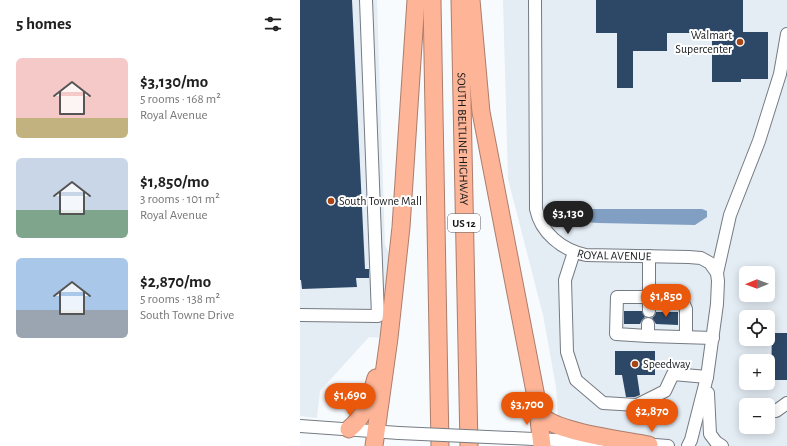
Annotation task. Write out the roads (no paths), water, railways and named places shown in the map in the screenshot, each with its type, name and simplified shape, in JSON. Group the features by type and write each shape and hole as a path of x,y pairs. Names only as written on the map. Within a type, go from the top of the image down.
{"highway":[{"path":"375,439 389,338 401,227 416,0"},
{"name":"US 12","path":"432,0 440,446"},
{"name":"SOUTH BELTLINE HIGHWAY","path":"460,0 468,446"},
{"path":"471,0 481,112 538,407 542,443"},
{"path":"349,429 363,414 373,389 389,338"},
{"path":"538,407 542,416 555,424 593,434 649,445"}],"street":[{"path":"300,315 378,316 366,0"},
{"name":"ROYAL AVENUE","path":"536,0 536,209 538,219 544,228 564,248 574,252 586,255 701,258 710,263 717,273"},
{"path":"688,446 691,440 708,377 717,304 717,273 730,215 760,141 780,74 787,34"},
{"path":"574,252 565,280 567,352 576,380 603,403 637,406 665,391 673,374 708,377"},
{"path":"648,312 649,256"},
{"path":"686,337 686,309 681,298 617,297 616,334 648,330 686,337 713,338"},
{"path":"708,377 709,428 712,438 722,446"},
{"path":"300,426 349,429 375,439 398,433 512,438 542,443 668,446"}],"water":[{"path":"577,205 592,209 702,209 707,211 707,217 695,225 583,222 574,218 573,210"}],"place":[{"name":"Walmart Supercenter","path":"740,42"},
{"name":"South Towne Mall","path":"331,201"},
{"name":"Speedway","path":"635,364"}]}
